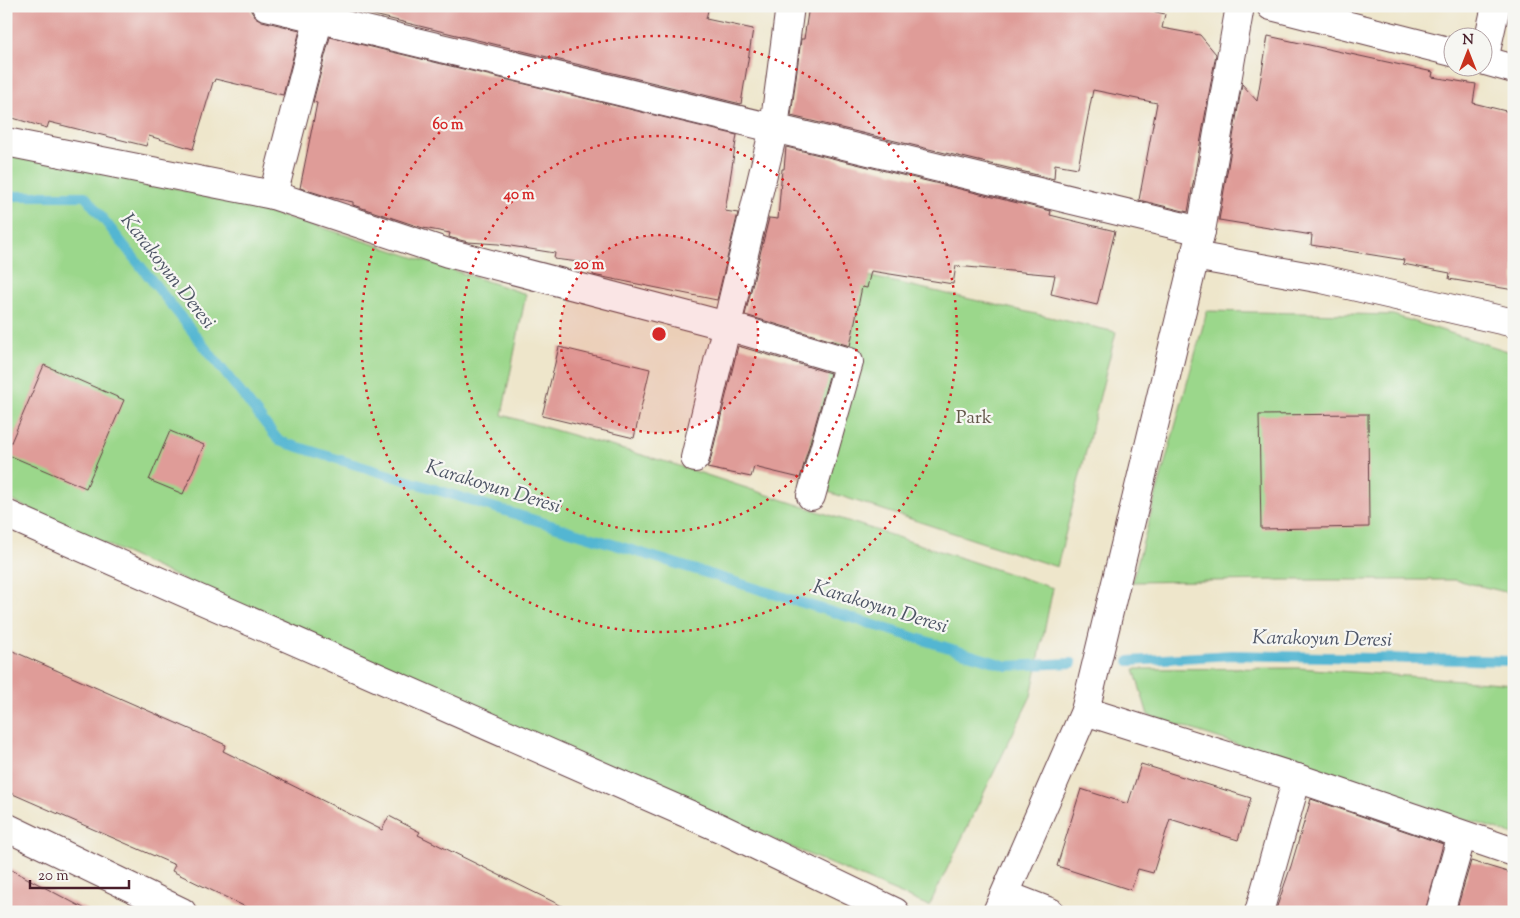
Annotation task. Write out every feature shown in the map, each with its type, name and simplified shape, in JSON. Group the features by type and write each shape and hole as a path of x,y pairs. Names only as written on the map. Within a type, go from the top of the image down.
{"street":[{"path":"266,6 320,13 774,128 1322,279 1514,323"},
{"path":"695,458 774,128 790,6"},
{"path":"1050,912 1002,903 1085,711 1197,244 1240,6"},
{"path":"1272,6 1442,49"},
{"path":"1491,28 1496,6"},
{"path":"273,195 320,13"},
{"path":"1492,63 1514,69"},
{"path":"6,142 273,195 448,253 727,326 849,362 811,496"},
{"path":"6,514 720,828 895,912"},
{"path":"1085,711 1297,778 1514,852"},
{"path":"1259,912 1297,778"},
{"path":"6,827 182,912"},
{"path":"1440,912 1462,835"}],"green space":[{"path":"6,153 175,188 321,227 526,294 502,415 670,463 1053,588 1031,696 929,906 416,687 6,498"},
{"name":"Park","path":"854,273 1116,332 1057,567 801,483"},
{"path":"1207,311 1393,315 1514,353 1514,594 1455,580 1132,582"},
{"path":"1299,668 1514,684 1514,835 1148,715 1134,669"}],"building":[{"path":"6,6 251,6 251,11 255,17 262,21 300,30 283,95 215,79 193,149 149,136 146,146 49,122 47,128 6,116"},
{"path":"337,6 709,6 706,19 753,29 741,104"},
{"path":"809,6 1130,6 1165,14 1162,28 1200,35 1216,54 1188,212 1139,200 1157,103 1093,90 1078,168 1055,164 1054,179 791,116 801,39 804,39"},
{"path":"1268,36 1433,72 1432,77 1476,84 1473,103 1514,113 1514,290 1449,279 1450,273 1403,264 1404,260 1311,245 1312,235 1219,220 1242,84 1257,101"},
{"path":"330,37 737,135 725,211 738,213 717,300 593,275 595,264 554,259 555,253 498,244 468,242 452,238 449,237 450,233 423,228 353,205 353,202 300,188 317,103 313,102"},
{"path":"786,147 1051,211 1050,215 1115,231 1097,305 1051,294 1055,275 956,266 953,284 871,271 867,288 862,287 850,346 745,315 769,218 778,219 782,169 784,169"},
{"path":"738,346 830,373 800,478 754,467 751,477 707,468"},
{"path":"559,347 650,369 634,438 542,416"},
{"path":"44,365 124,400 86,488 6,454"},
{"path":"1368,414 1369,527 1261,529 1259,415"},
{"path":"170,431 204,445 183,494 149,480"},
{"path":"6,648 226,745 223,751 382,830 389,816 420,832 418,835 574,912 256,912 172,871 175,865 6,791"},
{"path":"1141,764 1251,798 1238,840 1170,819 1153,873 1138,869 1131,890 1057,866 1081,789 1128,804"},
{"path":"1311,799 1443,844 1425,912 1275,912"},
{"path":"1471,861 1514,874 1514,912 1456,912"},
{"path":"6,867 91,912 6,912"}],"waterway":[{"name":"Karakoyun Deresi","path":"6,196 85,196 279,441 1007,666 1072,663"},
{"name":"Karakoyun Deresi","path":"1129,661 1233,655 1514,661"}]}
